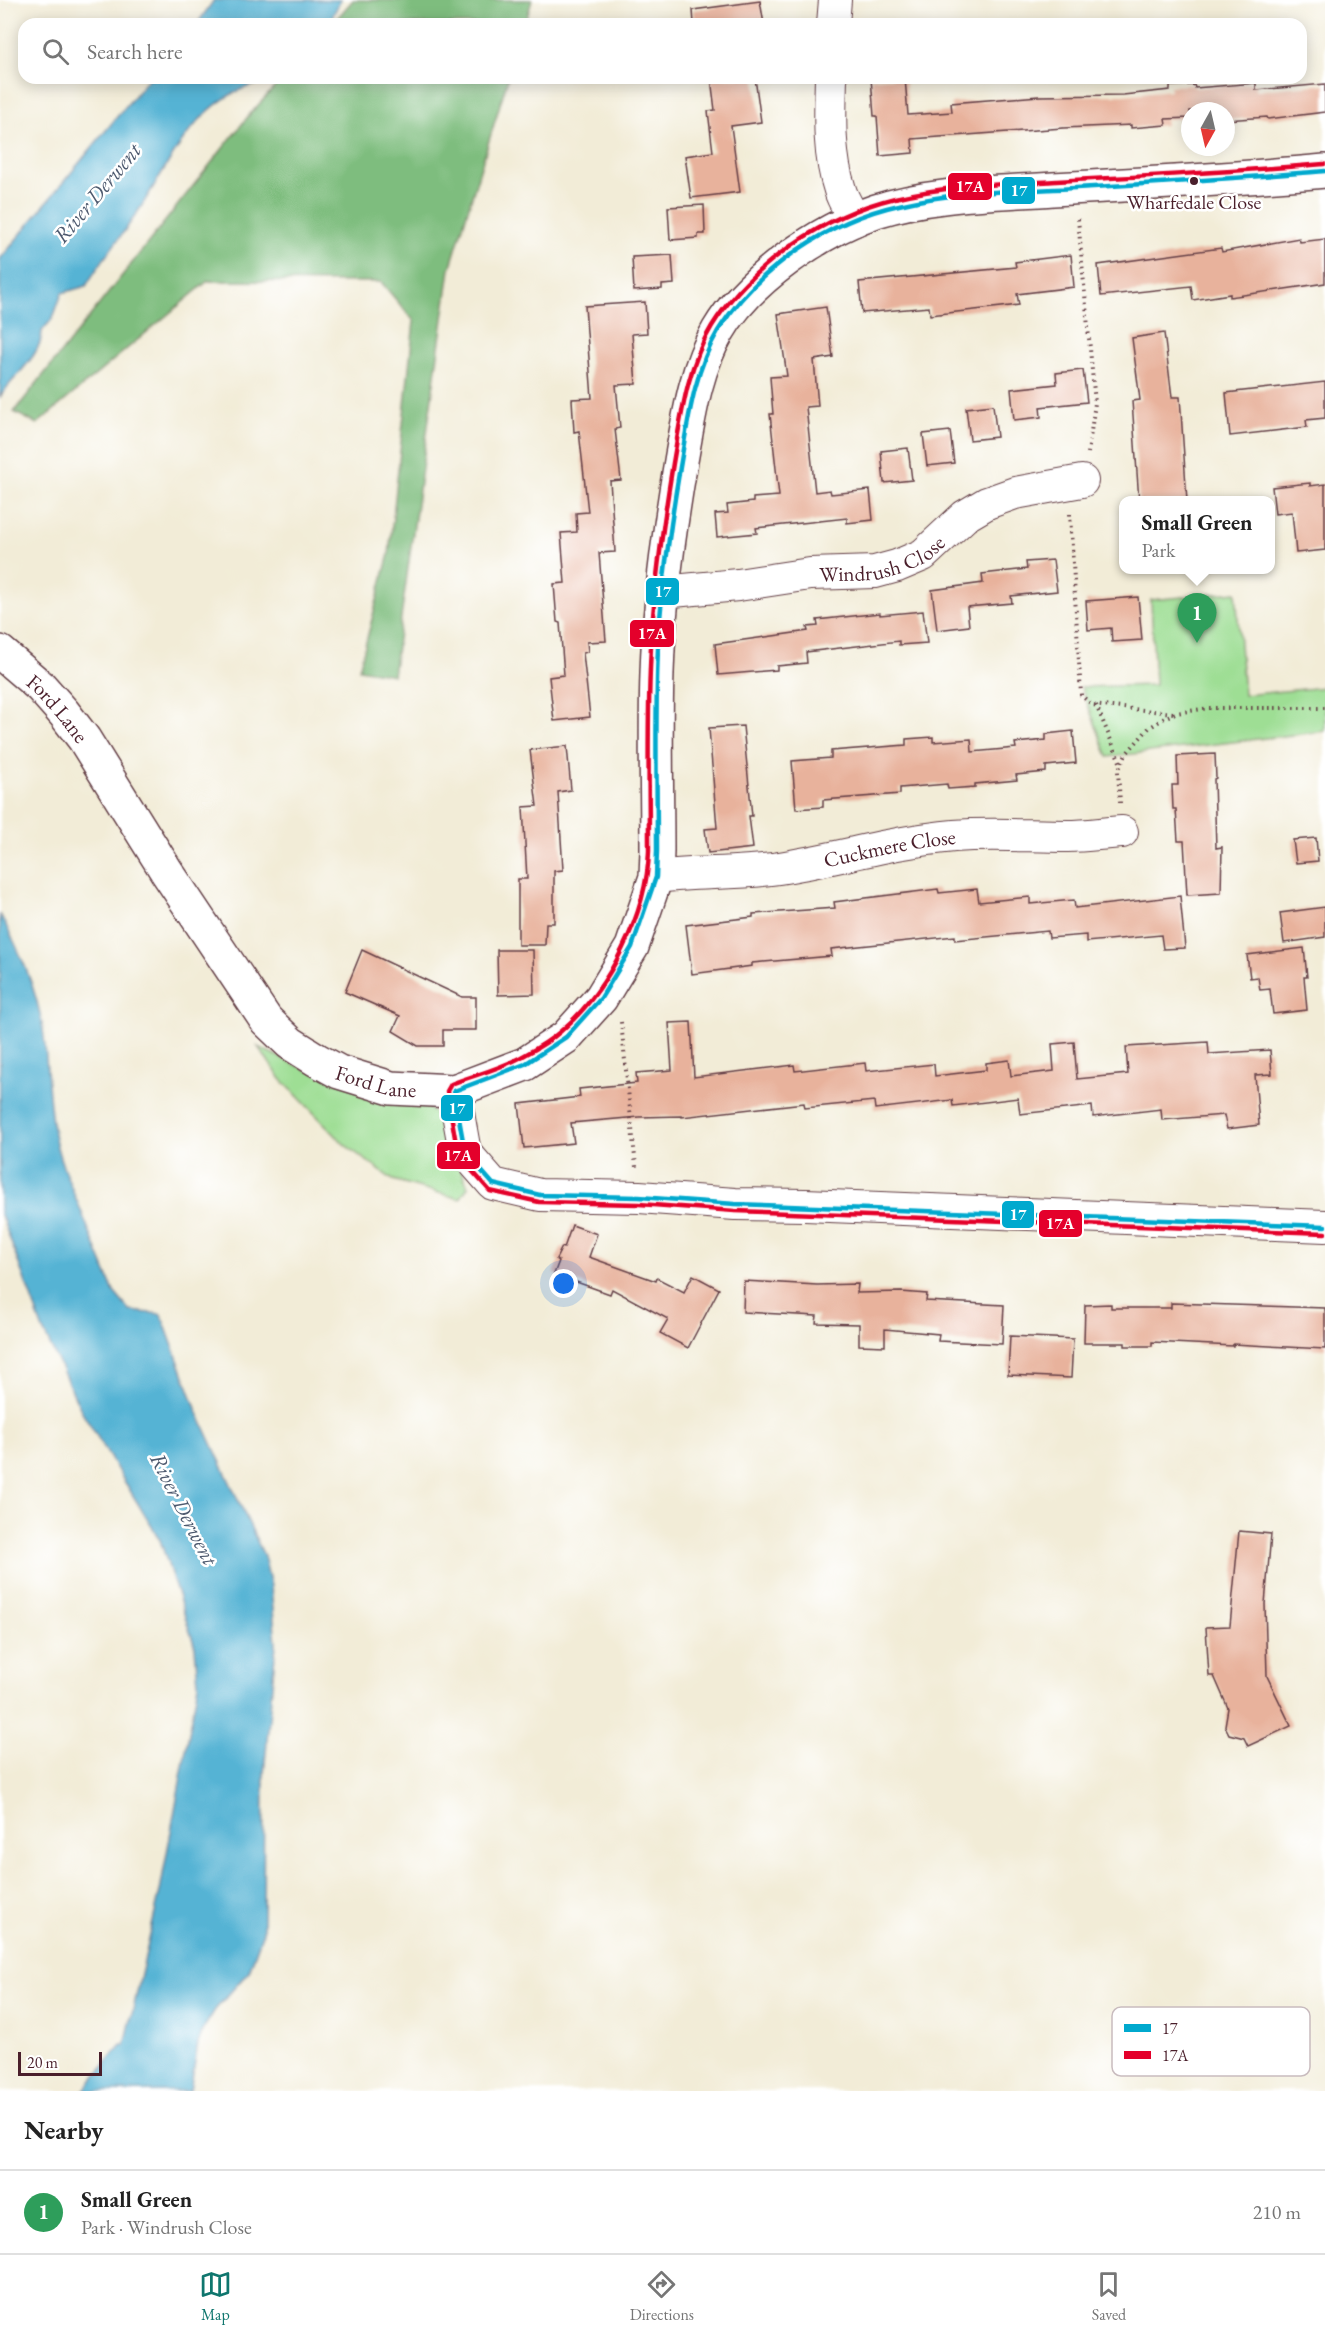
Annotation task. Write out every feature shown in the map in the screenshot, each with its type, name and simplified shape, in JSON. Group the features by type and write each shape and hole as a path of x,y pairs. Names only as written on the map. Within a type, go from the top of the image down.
{"street":[{"path":"834,18 835,0"},
{"path":"831,84 830,126 834,165 841,192 855,220"},
{"path":"1325,171 1240,179 951,196 878,211 838,227 804,248 749,289 718,330 698,375 675,498 662,592 657,672 656,877 632,947 601,998 566,1037 525,1064 454,1092 465,1152 493,1184 540,1195 639,1197 735,1204 1325,1226"},
{"name":"Windrush Close","path":"662,592 738,585 801,575 875,572 924,555 966,516 987,503 1015,493 1075,482"},
{"name":"Ford Lane","path":"0,652 41,687 84,739 167,872 266,1020 290,1043 339,1072 391,1088 454,1092"},
{"name":"Cuckmere Close","path":"656,877 766,870 951,836 980,834 1071,836 1122,832"}],"path":[{"path":"1075,188 1095,403 1093,428 1075,482 1081,695 1092,705 1174,713 1209,708 1325,708"},
{"path":"1096,705 1121,765"},
{"path":"1122,832 1118,771 1126,754 1149,728 1174,713"},
{"path":"601,998 621,1023 639,1197"}],"green space":[{"path":"353,0 532,0 527,18 337,18"},
{"path":"278,84 506,84 450,269 393,675 359,669 389,554 414,321 381,282 208,281 37,424 14,412 250,114"},
{"path":"1236,592 1244,695 1325,687 1325,731 1108,757 1081,687 1155,685 1151,600"},
{"path":"258,1047 307,1070 419,1101 441,1118 468,1187 460,1199 393,1180 345,1145 281,1079"}],"water":[{"path":"214,0 341,0 331,18 201,18"},
{"name":"River Derwent","path":"144,84 258,84 242,89 224,99 194,126 86,286 62,293 53,318 42,331 37,349 0,397 0,259"},
{"name":"River Derwent","path":"0,914 26,970 40,1014 51,1117 64,1169 114,1292 130,1311 161,1314 197,1411 264,1556 271,1586 276,1644 264,1774 263,1932 249,1971 215,2010 203,2029 198,2044 190,2091 83,2091 121,2045 125,2045 160,1891 198,1684 195,1647 160,1540 81,1410 43,1330 0,1212"}],"building":[{"path":"760,1 763,18 694,18 693,10"},
{"path":"712,84 756,84 761,122 731,126 740,192 691,198 685,156 713,152 708,111 715,110"},
{"path":"871,84 905,84 908,115 952,112 951,103 1039,96 1123,95 1170,90 1170,86 1194,85 1195,88 1256,84 1256,90 1325,84 1325,112 1268,119 1267,117 1235,119 1235,102 1181,102 1181,118 1165,119 1166,125 1131,128 1131,125 1063,128 912,139 913,153 880,156 877,116 874,116"},
{"path":"704,205 705,234 698,234 698,238 670,240 668,207"},
{"path":"1299,238 1300,242 1325,239 1325,283 1193,300 1191,286 1101,296 1098,265 1221,248 1222,252"},
{"path":"672,255 674,284 662,285 662,289 634,291 632,257"},
{"path":"1071,255 1074,287 1017,294 1019,305 930,315 929,307 862,313 859,282 1016,267 1015,262"},
{"path":"645,302 647,333 632,334 636,384 616,385 620,428 615,429 621,480 610,481 615,552 599,553 606,641 587,642 588,652 583,653 590,717 554,721 549,677 564,675 554,584 565,583 561,533 577,532 576,513 588,512 579,431 574,432 572,399 592,398 585,306"},
{"path":"826,307 833,357 814,360 818,406 806,407 815,492 830,490 831,494 870,490 873,520 847,523 847,518 756,528 757,533 717,537 715,514 728,513 727,505 753,502 753,498 779,496 770,414 773,414 770,377 787,376 778,314"},
{"path":"1164,333 1172,397 1180,397 1187,496 1139,496 1132,401 1140,400 1132,338"},
{"path":"1083,370 1087,402 1040,407 1041,417 1014,420 1011,389 1057,384 1056,373"},
{"path":"1325,382 1325,418 1306,420 1307,427 1230,436 1226,393"},
{"path":"993,405 997,437 970,440 966,408"},
{"path":"950,431 954,463 927,466 923,434"},
{"path":"908,448 912,480 884,483 881,451"},
{"path":"1310,483 1310,486 1325,484 1325,550 1296,553 1292,512 1275,514 1275,496 1273,496 1272,487"},
{"path":"1053,560 1057,591 1011,596 1012,603 967,607 969,626 937,630 932,590 983,583 982,574 1027,569 1026,562"},
{"path":"1138,597 1142,640 1112,642 1111,628 1088,630 1086,601"},
{"path":"923,611 927,643 899,645 899,641 806,652 807,663 777,666 777,670 718,675 715,644 808,631 807,627 818,626 817,620"},
{"path":"743,726 753,848 708,853 705,829 717,828 709,728"},
{"path":"1073,731 1076,763 1046,766 1046,772 1016,775 1017,780 975,784 975,787 948,789 947,784 900,788 900,794 823,800 823,807 796,809 792,761 831,758 831,751 906,745 906,739 933,737 933,742 971,739 972,752 1016,748 1015,743 1046,740 1046,734"},
{"path":"567,746 571,790 558,792 563,870 554,871 554,923 546,923 545,945 518,945 518,879 527,879 523,807 537,806 530,750"},
{"path":"1215,754 1216,848 1222,847 1221,893 1187,895 1184,841 1178,841 1176,809 1173,809 1172,785 1178,785 1177,756"},
{"path":"1316,838 1318,861 1296,863 1293,840"},
{"path":"938,889 939,893 977,889 979,902 1030,897 1030,904 1074,900 1075,908 1180,896 1185,948 1163,949 1161,935 1086,942 1086,935 1049,938 1048,931 955,940 955,936 831,949 832,956 752,963 752,966 692,974 686,925 753,917 753,914 835,908 834,902"},
{"path":"1325,907 1325,937 1284,943 1280,913"},
{"path":"1304,948 1307,1010 1273,1014 1270,989 1260,990 1258,977 1250,978 1247,955"},
{"path":"362,950 462,997 476,997 476,1030 443,1030 443,1046 418,1046 393,1031 400,1016 345,992"},
{"path":"497,950 533,950 534,994 498,995"},
{"path":"691,1022 694,1077 794,1065 795,1071 865,1063 866,1071 934,1064 935,1076 986,1070 986,1063 1009,1060 1011,1076 1054,1071 1052,1044 1074,1042 1077,1079 1128,1074 1126,1047 1208,1042 1209,1054 1270,1050 1272,1074 1255,1075 1259,1125 1227,1129 1224,1115 1162,1120 1161,1109 1093,1117 1092,1106 1020,1114 1018,1098 953,1106 952,1100 875,1109 874,1101 805,1108 804,1103 682,1117 639,1117 571,1123 574,1143 524,1148 519,1104 580,1097 579,1089 637,1083 636,1073 672,1070 669,1023"},
{"path":"572,1225 597,1234 589,1257 656,1281 657,1278 684,1292 693,1275 719,1289 688,1348 660,1333 668,1319 612,1289 610,1294 554,1274 559,1261 556,1259 562,1247 564,1248"},
{"path":"744,1281 817,1285 858,1284 857,1293 927,1294 926,1301 1004,1305 1002,1344 938,1341 939,1334 885,1329 885,1346 859,1345 859,1324 816,1323 817,1316 743,1312"},
{"path":"1171,1303 1325,1308 1325,1349 1233,1344 1233,1346 1152,1342 1152,1346 1125,1346 1125,1343 1084,1343 1085,1305 1111,1304 1111,1308 1171,1308"},
{"path":"1010,1336 1073,1339 1071,1378 1008,1375"},
{"path":"1239,1531 1271,1534 1265,1604 1267,1676 1291,1726 1248,1746 1244,1738 1229,1734 1225,1726 1228,1708 1214,1676 1209,1676 1206,1627 1230,1626"}],"transit line":[{"name":"17A","path":"1324,164 984,185 917,193 842,216 792,245 747,282 728,303 703,341 686,392 679,428 662,532 652,624 647,875 633,925 609,973 595,994 561,1031 543,1045 515,1061 451,1084 447,1091 458,1155 490,1191 539,1202 639,1204 735,1211 1325,1233"},
{"name":"17","path":"1325,171 988,192 921,200 873,212 821,235 797,250 753,287 734,308 710,346 698,379 686,432 669,535 659,626 656,877 632,947 601,998 566,1037 525,1064 454,1091 465,1152 493,1184 540,1195 639,1197 735,1204 1325,1226"}],"place":[{"name":"Wharfedale Close","path":"1194,181"},
{"name":"Small Green","path":"1197,643"}]}
